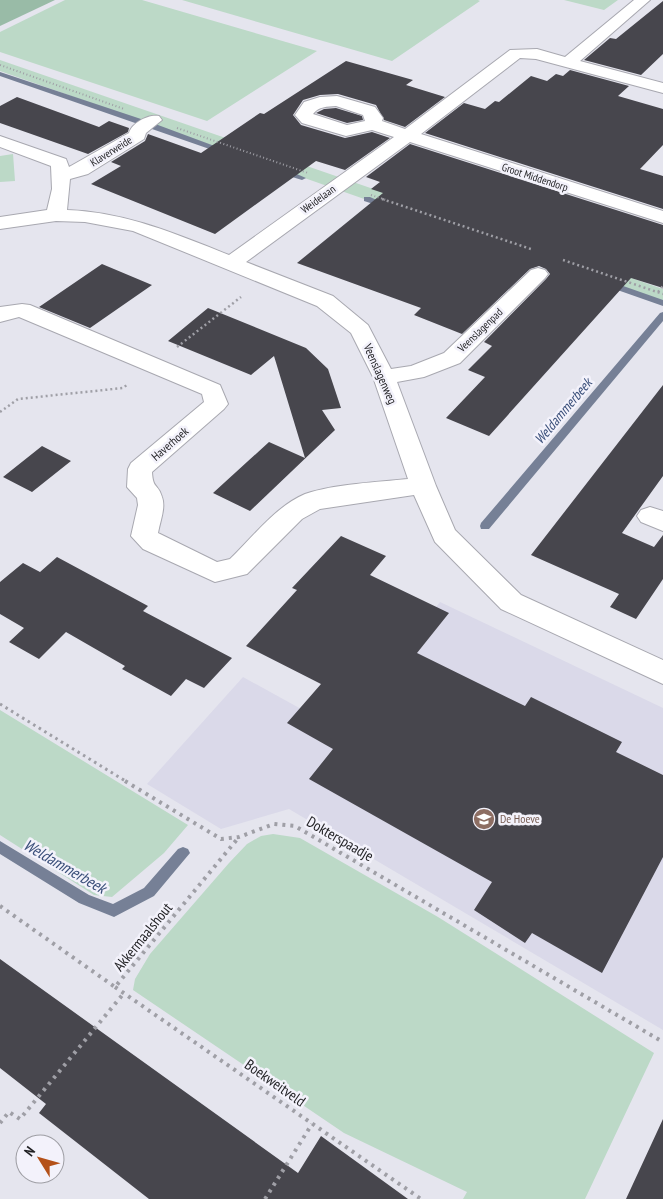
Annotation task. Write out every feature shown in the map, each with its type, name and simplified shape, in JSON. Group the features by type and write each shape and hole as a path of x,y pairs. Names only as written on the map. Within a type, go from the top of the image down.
{"street":[{"path":"566,63 643,0"},
{"name":"Weidelaan","path":"231,263 407,136 516,53 537,54 663,88"},
{"name":"Klaverweide","path":"62,175 81,170 138,135 137,132 153,120"},
{"path":"373,124 407,136"},
{"name":"Groot Middendorp","path":"407,136 663,217"},
{"path":"0,141 60,163 62,175 56,215"},
{"name":"Veenslagenweg","path":"0,223 56,215 85,216 138,226 325,301 360,330 384,377 423,486 444,535 510,602 663,673"},
{"name":"Veenslagenpad","path":"384,377 416,372 452,358 538,274"},
{"name":"Haverhoek","path":"0,316 9,311 22,310 212,390 216,404 140,469 140,487 149,495 151,505 144,536 152,542 215,572 238,567 293,513 313,501 359,493 423,486"}],"path":[{"path":"658,292 663,286"},
{"name":"Dokterspaadje","path":"0,704 221,839 239,837 274,824 294,826 663,1042"},
{"name":"Akkermaalshout","path":"0,906 116,988 239,837"},
{"name":"Boekweitveld","path":"116,988 420,1199"},
{"path":"0,1123 9,1112 20,1119 124,993"},
{"path":"265,1199 312,1124"}],"shaded area":[{"name":"De Hoeve","path":"440,602 663,708 663,1030 289,809 221,829 147,784 243,677 341,731"}],"green space":[{"path":"0,0 55,0 0,26"},
{"path":"65,0 142,0 317,51 207,121 0,52 0,32"},
{"path":"182,0 478,0 480,1 392,61"},
{"path":"564,0 618,0 604,10"},
{"path":"0,60 663,289 663,304 0,71"},
{"path":"13,154 15,181 0,182 0,156"},
{"path":"0,710 188,825 164,853 112,897 94,895 0,835"},
{"path":"273,834 300,838 438,917 654,1053 585,1199 463,1199 467,1192 344,1133 133,990 135,979 150,954 229,863 247,844 261,836"}],"building":[{"path":"663,1 663,54 641,75 584,60 610,38 616,39"},
{"path":"346,61 413,80 406,85 445,97 405,127 384,120 376,105 338,94 320,95 303,100 293,115 301,125 345,138 372,132 390,138 345,170 316,161 215,234 91,184 121,166 111,162 145,141 148,134 201,153 260,113 264,114"},
{"path":"570,70 629,86 618,96 663,109 663,145 640,169 663,176 663,209 425,133 464,103 485,109 495,101 499,102 531,76 547,81 556,74 563,76"},
{"path":"17,97 99,127 109,121 129,128 128,132 88,154 0,123 0,106"},
{"path":"336,108 362,116 363,120 347,123 316,113 324,109"},
{"path":"410,144 663,225 663,288 631,278 489,436 446,418 485,377 468,370 492,346 484,342 546,279 550,274 546,269 539,266 530,269 462,334 414,315 421,308 297,263 383,193 371,189 380,182 366,177"},
{"path":"102,264 152,285 90,328 39,307"},
{"path":"208,308 306,348 328,369 341,408 322,410 335,430 250,511 213,493 269,442 305,458 274,356 251,375 168,341"},
{"path":"663,385 663,476 622,533 654,547 663,535 663,579 636,619 610,607 619,594 531,555"},
{"path":"42,446 71,461 32,492 3,477"},
{"path":"341,536 386,556 370,575 449,613 417,653 525,706 531,697 622,742 616,752 663,775 663,857 602,973 532,933 525,943 474,910 492,882 309,779 333,749 287,723 321,684 246,646 297,590 292,588"},
{"path":"57,557 148,606 143,611 232,658 204,688 186,679 171,696 122,669 125,666 66,632 39,659 9,642 24,628 0,614 0,582 23,563 40,572"},
{"path":"0,959 298,1173 321,1136 408,1199 149,1199 39,1113 46,1104 0,1068"},
{"path":"663,1119 663,1199 626,1199"}],"waterway":[{"path":"0,74 141,122"},
{"path":"155,127 224,151"},
{"path":"282,171 302,178"},
{"path":"367,199 386,206"},
{"path":"609,284 663,303"},
{"name":"Weldammerbeek","path":"485,526 663,315"},
{"name":"Weldammerbeek","path":"0,847 84,899 114,911 149,892 183,853"}],"place":[{"name":"De Hoeve","path":"484,819"}]}
